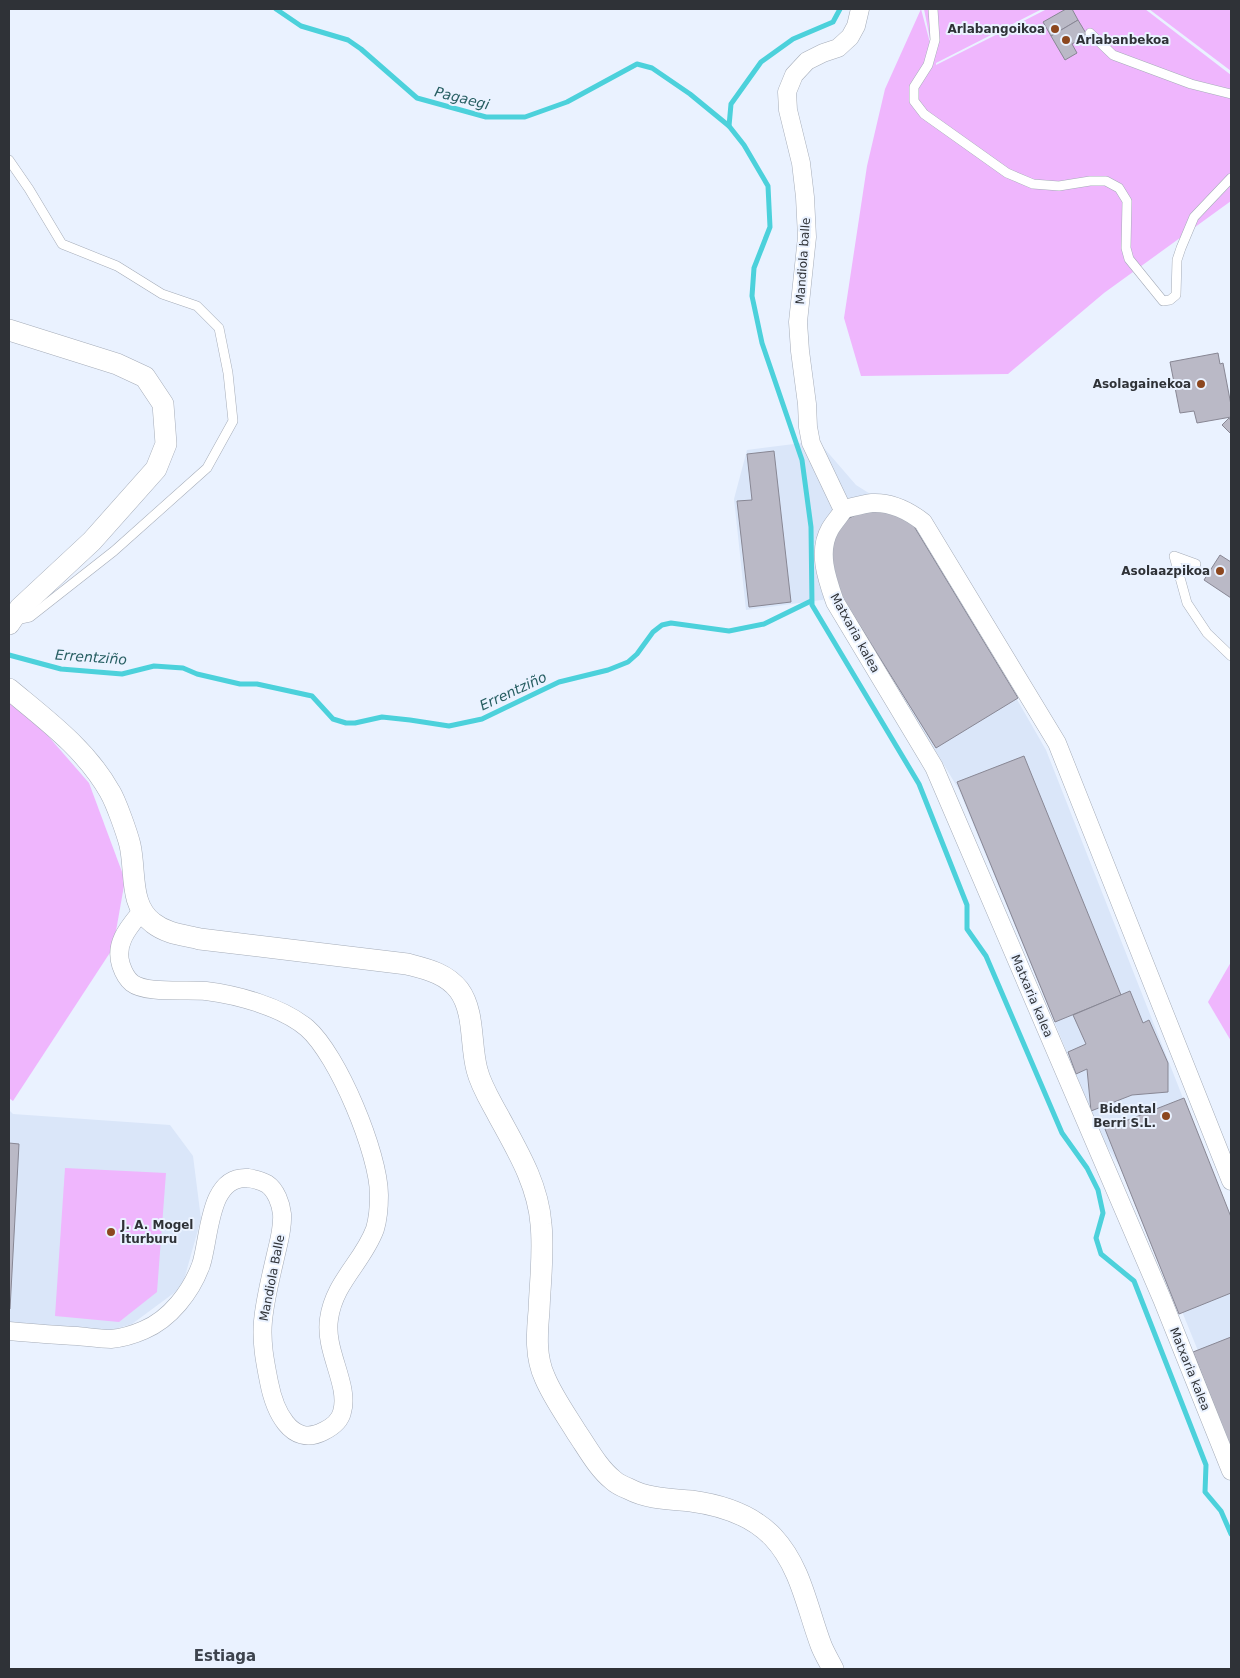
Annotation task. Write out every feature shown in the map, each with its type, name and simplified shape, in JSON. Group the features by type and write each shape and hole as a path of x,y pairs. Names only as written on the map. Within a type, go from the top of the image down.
{"street":[{"name":"Mandiola balle","path":"844,510 811,443 808,428 798,322 807,237 805,197 800,163 788,110 787,92 794,75 807,62 823,53 838,48 850,37 856,26 860,9"},
{"path":"9,330 117,364 144,377 163,404 166,444 156,469 92,541 20,608 10,623"},
{"path":"844,510 872,503 895,506 911,513 923,522 1057,743 1231,1180"},
{"name":"Matxaria kalea","path":"844,510 829,530 824,553 826,577 835,602 934,767 1158,1289 1231,1470"},
{"path":"9,689 48,722 89,761 111,793 130,844 135,892 142,911 152,923 168,932 200,939 407,964 430,970 445,977 459,990 468,1008 479,1077 523,1161 535,1190 542,1224 542,1263 537,1334 539,1359 544,1378 599,1466 613,1480 631,1491 656,1498 693,1502 726,1509 752,1520 773,1537 789,1559 800,1581 821,1647 833,1669"},
{"name":"Mandiola Balle","path":"9,1331 112,1339 143,1331 163,1319 184,1297 200,1268 207,1243 213,1207 223,1187 238,1178 252,1178 268,1184 277,1196 282,1210 281,1230 263,1321 262,1347 271,1394 280,1417 288,1428 302,1435 317,1435 331,1428 340,1418 343,1410 343,1391 329,1345 328,1322 333,1300 343,1280 365,1250 376,1226 379,1193 373,1160 359,1115 328,1052 307,1028 281,1012 243,998 206,991 144,988 131,982 122,970 119,958 121,942 128,928 142,911"}],"lane":[{"path":"933,9 935,40 928,65 914,88 914,100 924,114 1006,173 1033,184 1059,186 1090,181 1106,181 1119,188 1126,200 1126,248 1129,259 1163,301 1170,300 1176,295 1177,260 1194,218 1231,178"},
{"path":"1090,33 1113,54 1191,84 1231,94"},
{"path":"9,160 62,244 117,266 162,294 197,306 219,328 228,373 232,421 207,468 162,510 114,551 30,617 10,623"},
{"path":"1196,564 1174,556 1187,603 1207,633 1231,656"}],"shaded area":[{"path":"921,9 933,54 924,9 1042,9 936,63 936,65 1047,9 1145,9 1231,75 1231,201 1104,293 1008,374 861,376 844,318 867,166 885,89"},
{"path":"1149,9 1231,9 1231,71"},
{"path":"818,441 856,485 915,522 1046,750 1231,1220 1231,1432 1129,1181 1103,1140 959,790 844,597 746,610 734,499 747,450"},
{"path":"9,691 89,783 125,880 113,948 13,1101 9,1098"},
{"path":"1231,962 1231,1041 1208,1002"},
{"name":"J. A. Mogel Iturburu","path":"9,1110 13,1114 170,1125 193,1156 201,1219 182,1287 132,1324 112,1330 9,1323"},
{"name":"J. A. Mogel Iturburu","path":"65,1168 166,1173 157,1292 119,1322 55,1316"}],"building":[{"name":"Arlabangoikoa","path":"1066,9 1072,9 1078,20 1051,36 1043,22"},
{"name":"Arlabanbekoa","path":"1078,20 1087,35 1072,44 1077,53 1065,60 1051,36"},
{"name":"Asolagainekoa","path":"1218,353 1220,364 1223,363 1231,405 1231,417 1197,423 1194,411 1180,413 1170,362"},
{"path":"1229,418 1231,421 1231,434 1222,425"},
{"path":"774,451 791,602 749,607 737,501 752,500 747,454"},
{"path":"876,508 901,514 912,523 1018,698 936,748 840,594 828,558 839,528 846,520"},
{"name":"Asolaazpikoa","path":"1220,555 1231,562 1231,598 1204,580"},
{"path":"1024,756 1121,995 1055,1022 957,782"},
{"path":"1130,991 1143,1023 1149,1020 1168,1063 1168,1092 1132,1095 1091,1111 1087,1069 1076,1074 1068,1052 1086,1044 1073,1015"},
{"path":"1184,1098 1231,1217 1231,1293 1179,1314 1105,1129"},
{"path":"9,1143 19,1144 10,1309 9,1309"},
{"path":"1231,1337 1231,1449 1193,1352"}],"waterway":[{"name":"Pagaegi","path":"276,9 301,26 348,40 417,98 486,117 525,117 567,102 637,64 652,68 690,94 729,126"},
{"path":"840,9 833,22 793,39 761,62 731,104 729,126 744,145 768,186 770,227 754,268 752,296 762,343 802,460 811,527 812,605 919,784 967,905 967,929 986,956 1062,1133 1087,1168 1098,1190 1103,1213 1096,1238 1101,1254 1134,1281 1206,1465 1205,1492 1221,1511 1231,1534"},
{"name":"Errentziño","path":"9,655 61,669 122,674 154,666 183,668 197,674 240,684 257,684 312,696 333,719 346,723 382,717 449,726 482,719 559,682 608,670 628,662 637,654 653,632 662,625 671,623 729,631 764,624 811,601"}],"place":[{"name":"Arlabangoikoa","path":"1055,29"},
{"name":"Arlabanbekoa","path":"1066,40"},
{"name":"Asolagainekoa","path":"1201,384"},
{"name":"Asolaazpikoa","path":"1220,571"},
{"name":"Bidental Berri S.L.","path":"1166,1116"},
{"name":"J. A. Mogel Iturburu","path":"111,1232"}],"district":[{"name":"Estiaga","path":"225,1656"}]}
